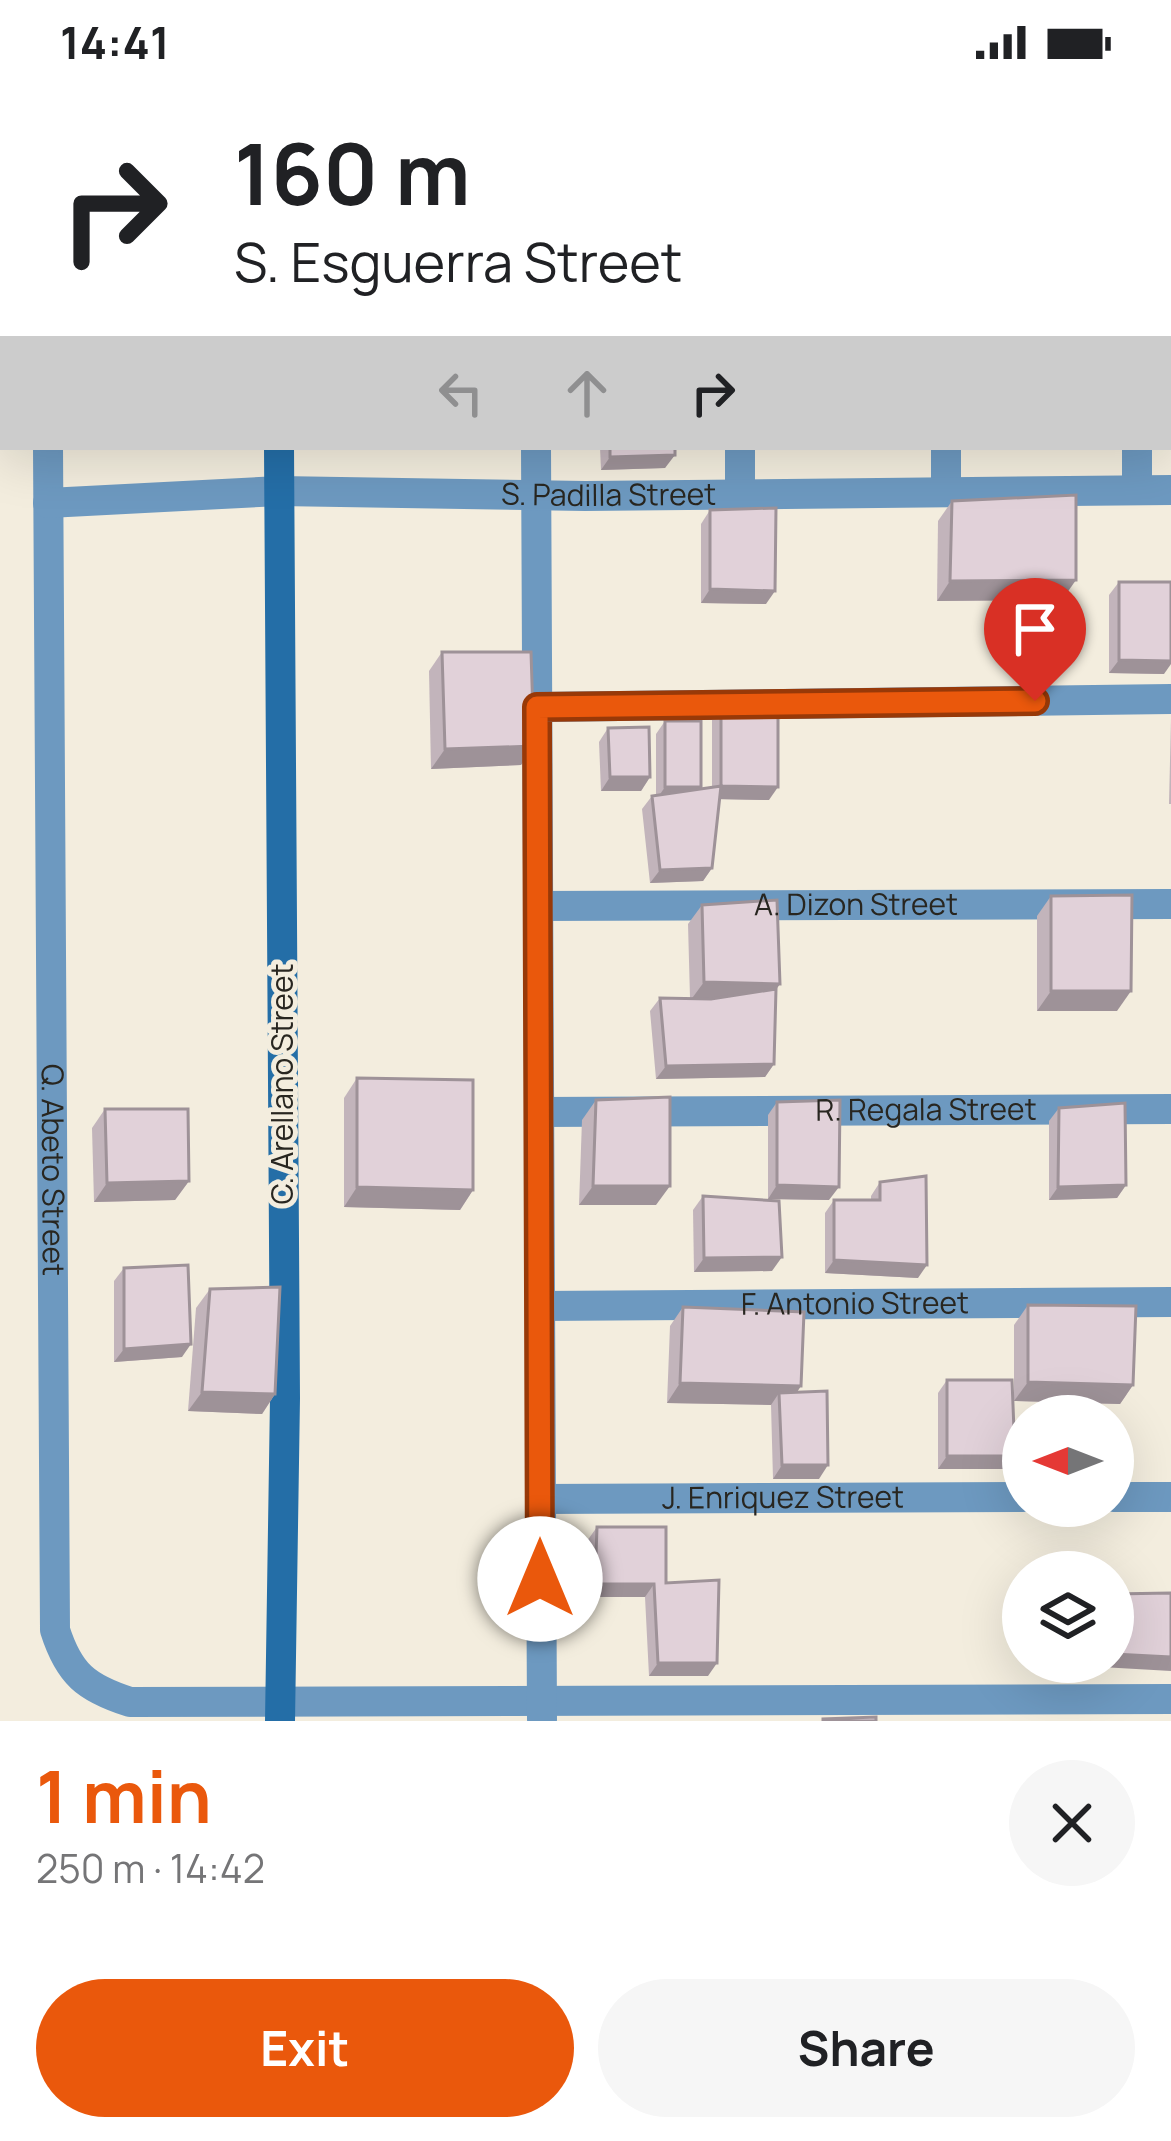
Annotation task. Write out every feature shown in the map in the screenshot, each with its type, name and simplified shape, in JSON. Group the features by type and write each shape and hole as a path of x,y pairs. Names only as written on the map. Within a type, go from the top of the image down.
{"street":[{"name":"Q. Abeto Street","path":"48,450 55,1630 66,1664 99,1693 130,1702 280,1712 1154,1706"},
{"name":"C. Arellano Street","path":"279,450 285,1398 280,1712"},
{"path":"536,450 541,1711"},
{"path":"740,450 740,495"},
{"path":"946,450 946,492"},
{"path":"1137,450 1137,489"},
{"name":"S. Padilla Street","path":"48,503 279,491 536,496 1171,490"},
{"path":"537,707 1171,699"},
{"name":"A. Dizon Street","path":"538,906 1171,904"},
{"name":"R. Regala Street","path":"539,1112 1171,1108"},
{"name":"F. Antonio Street","path":"539,1306 1171,1303"},
{"path":"1134,1497 1171,1497"},
{"name":"J. Enriquez Street","path":"540,1499 1002,1498"}],"building":[{"path":"610,450 675,450 675,455 610,457"},
{"path":"1076,495 1076,580 950,581 952,501"},
{"path":"776,508 775,591 710,589 710,510"},
{"path":"1119,582 1171,582 1171,661 1119,660"},
{"path":"442,652 531,652 534,746 445,749"},
{"path":"778,705 778,787 721,786 721,706"},
{"path":"665,721 701,721 701,787 665,787"},
{"path":"649,727 650,777 610,777 608,728"},
{"path":"721,786 712,868 660,870 652,796"},
{"path":"1132,895 1131,991 1051,991 1051,896"},
{"path":"777,900 780,984 704,982 702,905"},
{"path":"776,989 774,1064 666,1066 660,998 711,999"},
{"path":"357,1078 473,1080 473,1190 357,1187"},
{"path":"670,1097 670,1186 593,1186 596,1100"},
{"path":"840,1100 839,1187 777,1185 777,1102"},
{"path":"1125,1103 1126,1185 1058,1187 1059,1108"},
{"path":"105,1109 188,1109 189,1181 107,1183"},
{"path":"926,1176 927,1265 834,1260 834,1200 880,1200 880,1182"},
{"path":"703,1196 779,1201 782,1257 704,1258"},
{"path":"188,1265 191,1344 124,1349 124,1268"},
{"path":"280,1287 275,1394 202,1392 210,1289"},
{"path":"1028,1305 1136,1306 1133,1385 1028,1382"},
{"path":"683,1307 804,1312 801,1386 680,1383"},
{"path":"947,1380 1012,1380 1013,1395 1002,1395 1002,1456 947,1456"},
{"path":"827,1391 828,1465 782,1465 779,1393"},
{"path":"597,1527 666,1527 666,1583 719,1580 717,1663 658,1663 654,1584 595,1584"},
{"path":"1171,1593 1171,1657 1134,1655 1134,1594"},
{"path":"876,1717 876,1721 823,1721 823,1719"}],"route":[{"path":"540,1579 537,707 1035,701"}]}
